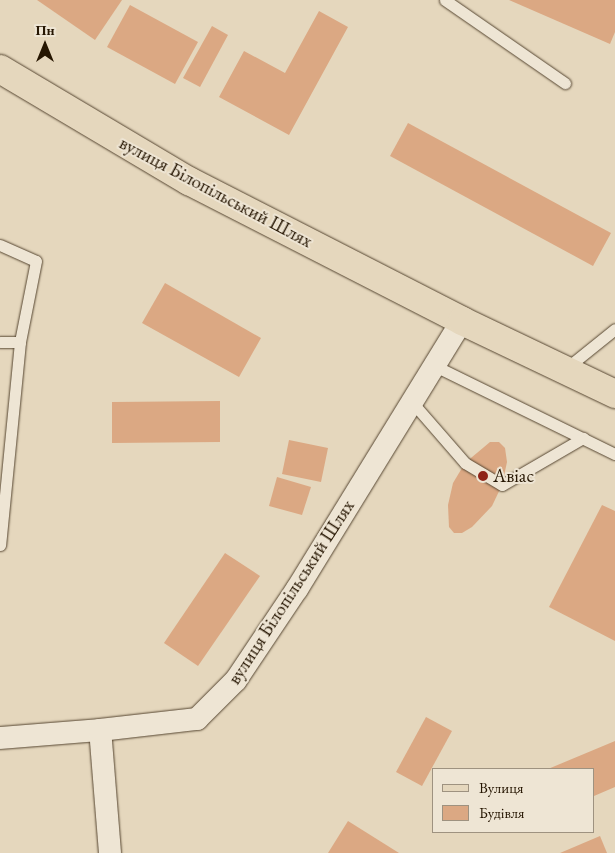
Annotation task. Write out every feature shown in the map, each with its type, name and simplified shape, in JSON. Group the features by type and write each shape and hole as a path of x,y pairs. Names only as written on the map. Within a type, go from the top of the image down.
{"main road":[{"name":"вулиця Білопільський Шлях","path":"0,69 189,181 462,321 615,394"}],"street":[{"name":"вулиця Білопільський Шлях","path":"0,738 100,730 197,719 236,680 298,589 462,321"},
{"path":"100,730 110,853"}],"lane":[{"path":"446,0 565,83"},
{"path":"0,245 36,261 20,342 0,545"},
{"path":"564,370 615,329"},
{"path":"0,342 20,342"},
{"path":"434,366 615,454"},
{"path":"412,402 465,464 502,484 583,438"}],"building":[{"path":"37,0 122,0 95,40"},
{"path":"509,0 615,0 615,32 610,44"},
{"path":"130,5 198,42 175,84 107,47"},
{"path":"319,11 348,27 289,135 219,97 244,51 285,73"},
{"path":"212,26 228,35 200,87 183,78"},
{"path":"408,123 611,233 593,266 390,156"},
{"path":"165,283 261,338 239,377 142,323"},
{"path":"220,401 220,442 112,443 112,402"},
{"path":"289,440 328,448 321,482 282,474"},
{"path":"490,442 499,442 505,448 507,462 502,485 492,506 472,527 462,533 454,533 449,527 448,505 453,483 465,463"},
{"path":"277,477 311,487 302,515 269,506"},
{"path":"602,505 615,511 615,641 549,607"},
{"path":"225,553 260,576 198,666 164,643"},
{"path":"426,717 452,731 422,786 396,772"},
{"path":"615,741 615,787 595,796 595,768 550,768"},
{"path":"348,821 399,853 328,853"},
{"path":"600,836 607,853 560,853"}],"place":[{"name":"Авіас","path":"483,476"}]}
